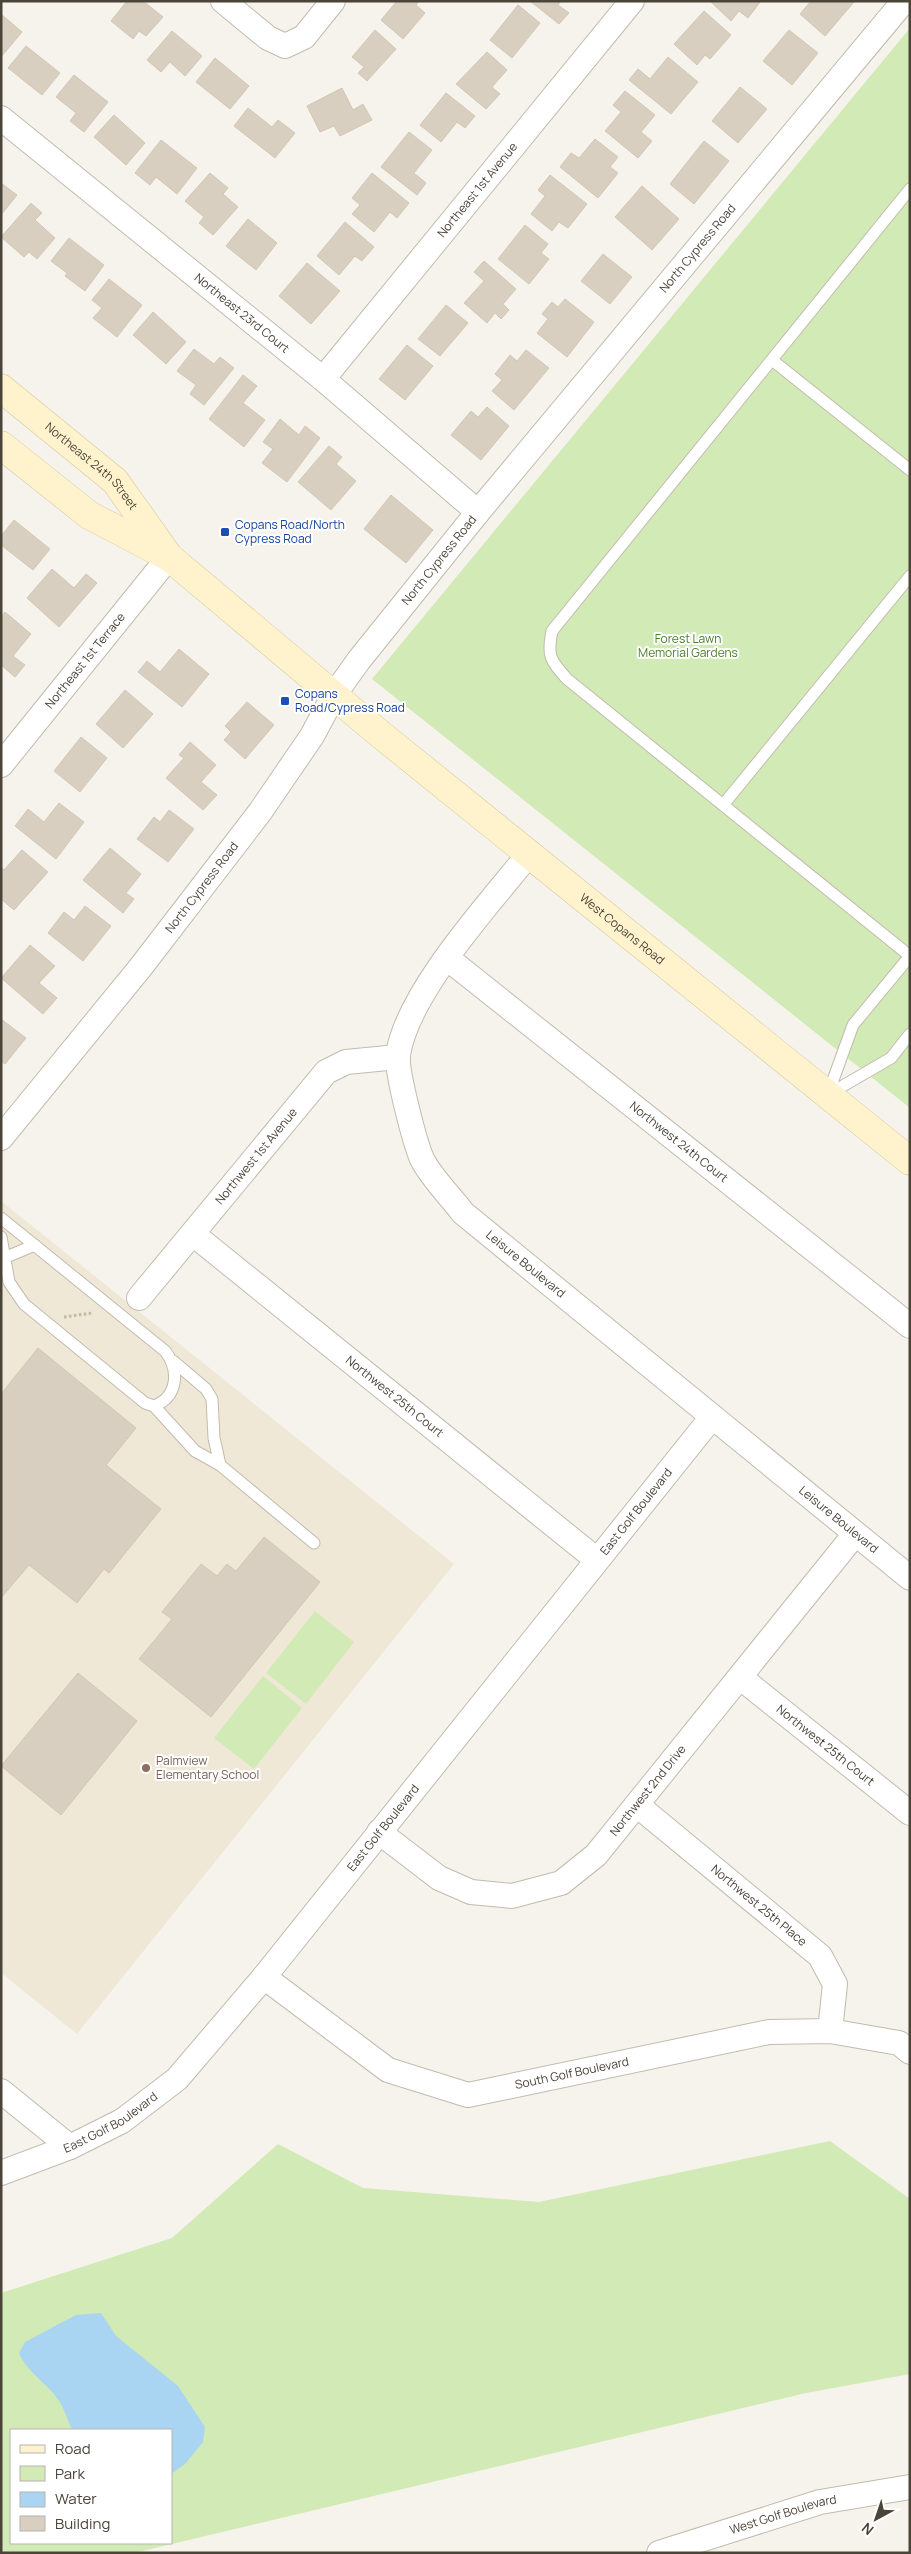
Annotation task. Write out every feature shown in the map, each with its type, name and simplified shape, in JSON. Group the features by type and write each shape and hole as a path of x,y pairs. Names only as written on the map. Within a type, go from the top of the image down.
{"main road":[{"name":"Northeast 24th Street","path":"1,388 115,481 169,558"},
{"name":"Northeast 24th Street","path":"1,445 89,516 169,558 334,695"},
{"name":"West Copans Road","path":"334,695 910,1161"}],"street":[{"path":"223,1 268,38 285,46 304,37 333,1"},
{"name":"Northeast 1st Avenue","path":"323,379 632,1"},
{"name":"North Cypress Road","path":"1,1138 140,968 260,812 312,736 334,695 359,660 478,512 904,1"},
{"name":"Northeast 23rd Court","path":"1,118 323,379 478,512"},
{"name":"Northeast 1st Terrace","path":"1,765 169,558"},
{"name":"Leisure Boulevard","path":"529,854 447,958 411,1013 398,1056 406,1104 422,1159 463,1213 910,1578"},
{"name":"Northwest 24th Court","path":"447,958 910,1326"},
{"name":"Northwest 1st Avenue","path":"139,1298 326,1072 346,1062 398,1056"},
{"name":"Northwest 25th Court","path":"193,1234 596,1560"},
{"name":"East Golf Boulevard","path":"1,2173 70,2147 122,2120 177,2079 264,1977 712,1417"},
{"name":"Northwest 2nd Drive","path":"379,1832 439,1878 471,1892 512,1896 561,1883 596,1855 855,1534"},
{"name":"Northwest 25th Court","path":"740,1678 910,1814"},
{"name":"Northwest 25th Place","path":"637,1804 820,1956 835,1984 830,2031"},
{"name":"South Golf Boulevard","path":"264,1977 388,2070 468,2095 769,2032 830,2031 899,2044 910,2052"},
{"path":"1,2091 70,2147"},
{"name":"West Golf Boulevard","path":"659,2553 820,2502 910,2487"}],"lane":[{"path":"828,1095 853,1025 910,956 567,679 554,664 548,650 552,631 910,189"},
{"path":"772,360 910,470"},
{"path":"723,805 910,576"},
{"path":"828,1095 891,1058 910,1034"},
{"path":"1,1218 165,1351 173,1362 206,1389 212,1399 214,1438 220,1465"},
{"path":"1,1237 9,1282 14,1292 24,1304 138,1398 154,1406 195,1451 220,1465 314,1543"},
{"path":"4,1258 36,1245"},
{"path":"154,1406 162,1403 175,1381 173,1362"}],"path":[{"path":"49,1325 58,1318 114,1309"}],"shaded area":[{"name":"Palmview Elementary School","path":"1,1201 454,1564 77,2034 1,1973"}],"green space":[{"name":"Forest Lawn Memorial Gardens","path":"910,28 910,1108 372,679"},
{"path":"315,1611 354,1642 306,1704 266,1673"},
{"path":"263,1676 302,1708 254,1769 214,1738"},
{"path":"830,2141 910,2199 910,2374 806,2393 172,2544 172,2429 10,2429 10,2544 172,2544 134,2553 1,2553 1,2293 172,2238 278,2144 363,2188 539,2202"}],"water":[{"path":"101,2313 116,2336 178,2386 205,2427 203,2442 185,2464 172,2473 172,2429 72,2429 59,2401 23,2360 19,2353 25,2342 76,2315"}],"building":[{"path":"127,1 143,1 163,17 146,36 139,31 133,39 111,21"},
{"path":"397,1 419,1 416,5 425,13 403,39 381,20"},
{"path":"530,1 561,1 558,5 569,13 559,24"},
{"path":"710,1 761,1 748,18 739,11 731,21"},
{"path":"811,1 854,2 825,36 800,14"},
{"path":"518,5 540,23 512,58 490,40"},
{"path":"704,11 731,35 710,59 705,55 697,65 674,44"},
{"path":"1,14 22,32 1,57"},
{"path":"375,30 396,49 367,81 358,73 364,67 352,57"},
{"path":"789,30 818,53 792,85 763,61"},
{"path":"172,31 202,56 185,76 170,62 161,72 147,60"},
{"path":"26,46 60,73 42,95 8,68"},
{"path":"487,52 507,70 492,87 500,94 486,109 456,84"},
{"path":"668,57 698,82 671,114 629,80 638,69 650,79"},
{"path":"215,58 249,86 230,109 196,82"},
{"path":"74,75 108,102 84,132 70,121 76,113 56,97"},
{"path":"740,87 767,109 738,143 712,121"},
{"path":"342,88 353,110 363,104 372,120 340,136 334,126 320,132 307,106"},
{"path":"625,91 655,115 641,132 652,141 638,158 605,131 621,112 613,105"},
{"path":"446,93 475,116 465,128 457,122 441,142 420,125"},
{"path":"248,108 272,127 278,120 295,133 275,158 234,126"},
{"path":"114,115 145,143 126,165 94,137"},
{"path":"409,132 432,150 414,173 426,183 417,195 381,167"},
{"path":"595,139 618,157 610,167 618,173 598,198 560,167 571,153 579,158"},
{"path":"161,140 197,168 177,194 156,177 150,185 135,173"},
{"path":"704,141 729,161 694,204 670,184"},
{"path":"210,173 228,188 223,194 238,207 213,235 199,223 204,217 185,201"},
{"path":"372,173 409,203 397,218 390,212 374,232 352,214 360,205 352,198"},
{"path":"550,175 587,204 568,228 559,222 552,231 531,214 545,196 538,190"},
{"path":"1,183 17,195 1,215"},
{"path":"642,186 679,219 652,250 615,217"},
{"path":"31,203 42,213 35,220 55,238 37,259 29,252 24,257 1,237"},
{"path":"248,219 277,243 256,270 226,246"},
{"path":"345,222 374,247 362,261 355,256 339,275 317,256"},
{"path":"525,225 548,244 541,253 549,259 529,284 498,259"},
{"path":"69,238 104,265 85,291 65,276 67,273 51,261"},
{"path":"603,254 632,277 610,304 581,281"},
{"path":"484,261 516,289 503,304 509,310 501,319 495,313 487,323 464,303 484,281 474,272"},
{"path":"307,263 340,291 311,324 279,296"},
{"path":"109,279 142,305 117,337 93,318 102,308 92,300"},
{"path":"565,299 594,322 567,357 537,333 548,319 542,314 552,302 558,307"},
{"path":"446,305 468,323 440,356 418,339"},
{"path":"153,312 186,342 166,364 133,335"},
{"path":"407,345 433,366 405,400 379,379"},
{"path":"194,349 214,364 220,357 234,368 204,405 190,394 196,385 177,371"},
{"path":"526,350 549,368 514,410 492,391 502,380 495,374 510,355 517,361"},
{"path":"243,375 257,386 243,403 265,420 244,447 209,419"},
{"path":"487,407 509,426 481,460 451,435 471,411 478,417"},
{"path":"280,419 299,435 305,426 320,438 287,482 262,463 273,449 263,442"},
{"path":"329,446 342,457 336,464 356,481 331,510 298,482"},
{"path":"391,495 433,530 406,563 364,529"},
{"path":"14,520 50,549 33,570 1,545 1,536"},
{"path":"52,569 74,588 86,574 97,583 59,627 27,598"},
{"path":"5,612 31,634 13,656 25,665 15,677 1,665 1,617"},
{"path":"179,649 209,674 182,707 138,672 147,661 160,672"},
{"path":"125,690 153,714 123,748 96,724"},
{"path":"247,702 274,725 245,759 224,740 231,732 225,726"},
{"path":"81,737 107,758 80,792 54,771"},
{"path":"190,742 216,765 201,782 217,795 203,810 166,778 184,758 179,755"},
{"path":"59,803 84,822 56,859 15,826 28,809 44,822"},
{"path":"169,810 194,829 168,862 137,839 154,817 160,822"},
{"path":"110,848 141,874 126,893 134,899 123,913 83,880"},
{"path":"22,850 48,872 14,910 1,899 1,867 4,870"},
{"path":"85,906 111,926 83,961 48,933 64,912 74,920"},
{"path":"30,945 55,966 39,983 57,998 43,1014 1,978"},
{"path":"1,1019 26,1038 5,1064 1,1061"},
{"path":"38,1348 136,1428 106,1465 161,1509 109,1573 104,1569 77,1603 29,1565 1,1598 1,1394"},
{"path":"264,1537 320,1582 211,1717 139,1659 172,1619 162,1612 201,1564 217,1576 227,1564 236,1571"},
{"path":"78,1673 137,1721 61,1815 1,1766"}],"place":[{"name":"Copans Road/North Cypress Road","path":"225,532"},
{"name":"Copans Road/Cypress Road","path":"285,701"},
{"name":"Palmview Elementary School","path":"146,1768"}]}
